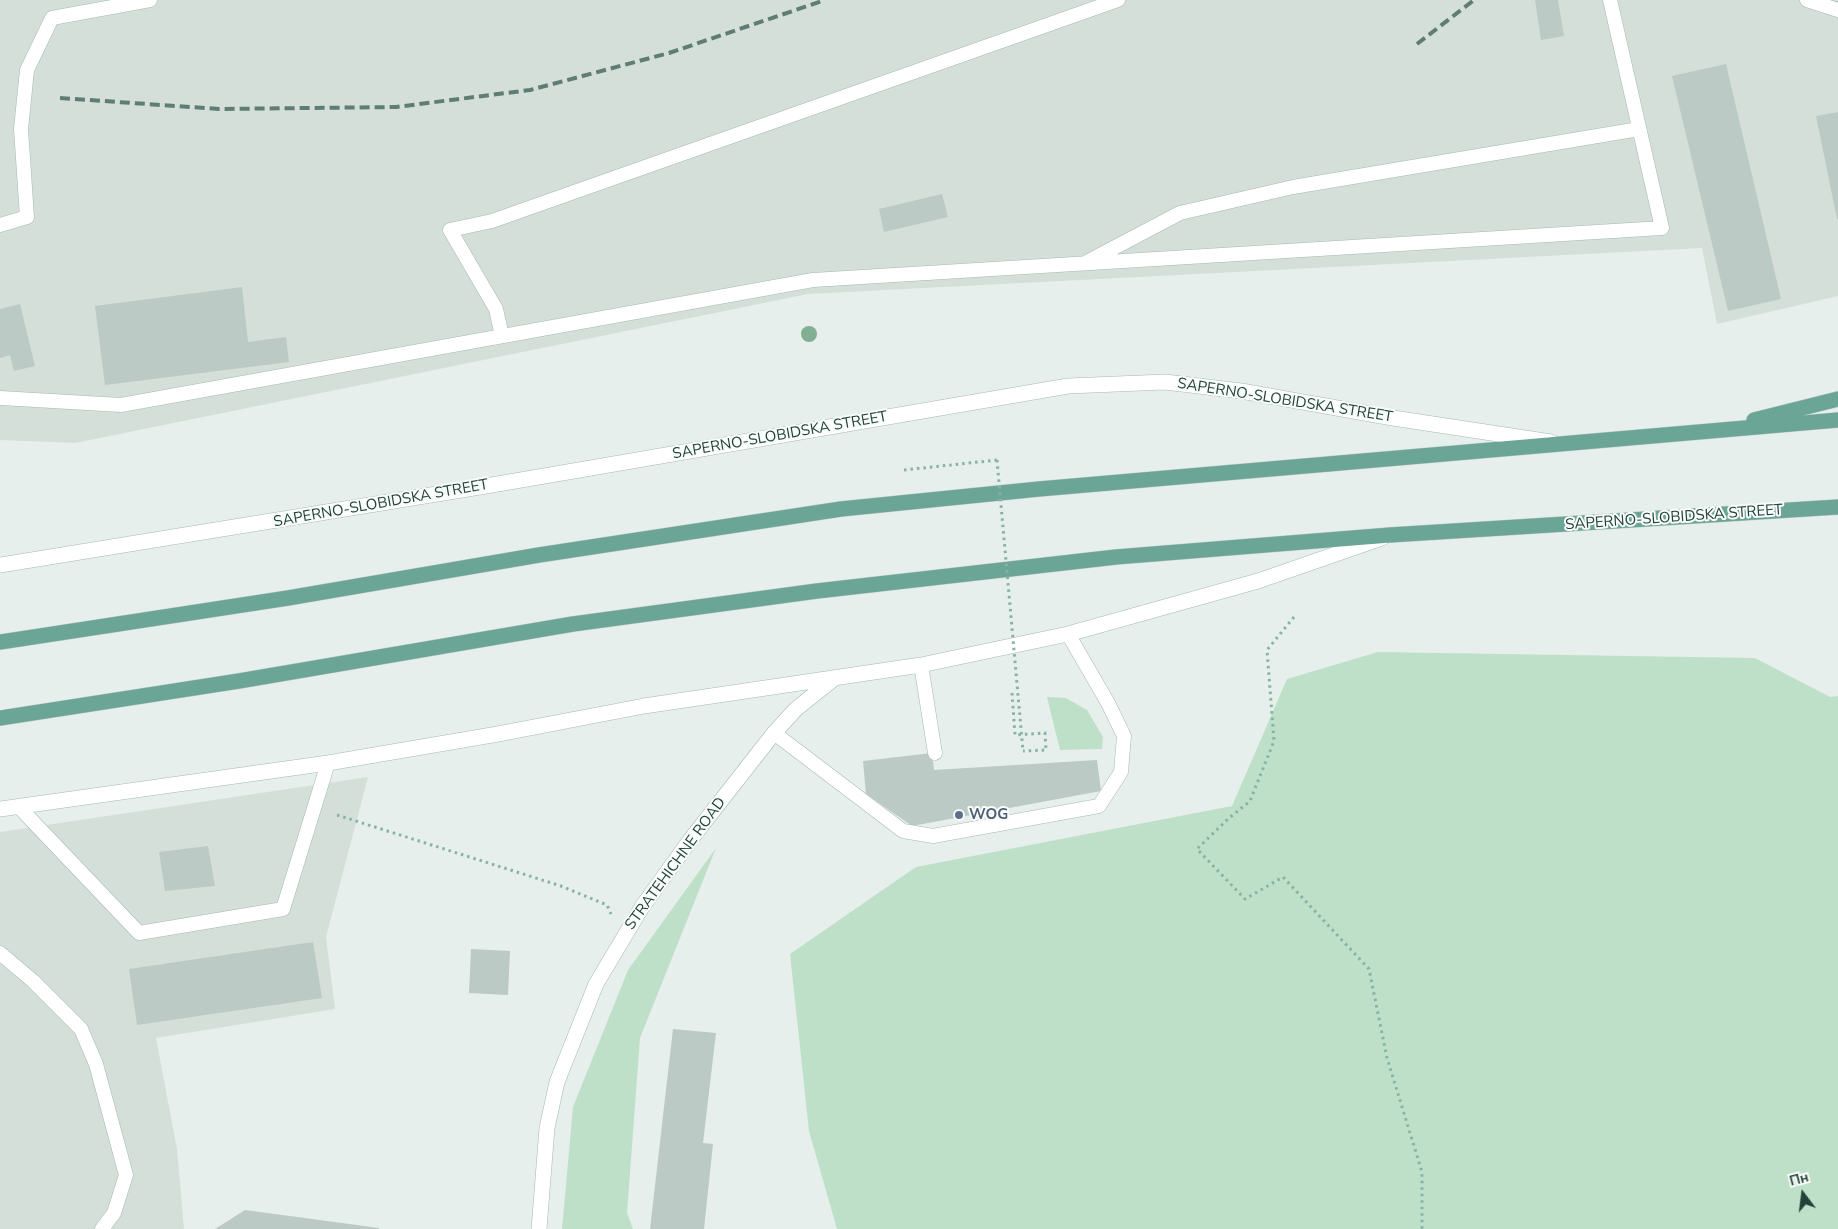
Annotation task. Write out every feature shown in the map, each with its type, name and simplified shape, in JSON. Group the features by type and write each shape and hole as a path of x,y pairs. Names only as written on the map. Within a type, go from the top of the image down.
{"main road":[{"path":"1709,431 1838,399"},
{"name":"SAPERNO-SLOBIDSKA STREET","path":"0,642 288,598 539,555 841,510 1039,489 1838,420"},
{"name":"SAPERNO-SLOBIDSKA STREET","path":"0,718 239,681 573,624 817,590 1116,557 1390,535 1838,507"}],"street":[{"name":"SAPERNO-SLOBIDSKA STREET","path":"0,565 467,490 1068,386 1165,382 1232,390 1392,418 1562,443"},
{"name":"SAPERNO-SLOBIDSKA STREET","path":"0,810 328,762 498,734 644,706 921,666 1068,634 1258,581 1390,535"},
{"name":"STRATEHICHNE ROAD","path":"539,1229 547,1128 557,1082 596,984 642,907 691,839 774,733 796,709 836,677"}],"lane":[{"path":"0,225 27,217 21,129 27,70 52,18 150,0"},
{"path":"502,336 496,309 450,230 492,221 1118,0"},
{"path":"0,398 121,405 813,280 1662,228 1610,0"},
{"path":"1807,0 1838,10"},
{"path":"1084,264 1180,213 1293,187 1639,129"},
{"path":"774,733 870,801 903,830 933,836 1099,806 1121,772 1124,736 1108,703 1068,634"},
{"path":"921,666 935,753"},
{"path":"18,807 139,932 283,909 328,762"},
{"path":"0,953 33,981 81,1029 96,1064 126,1175 114,1213 102,1229"}],"path":[{"path":"904,470 997,460 1023,751 1046,750 1045,733 1015,735 1012,693"},
{"path":"1294,618 1268,650 1274,741 1250,800 1197,850 1245,899 1283,877 1369,969 1387,1058 1422,1172 1422,1229"},
{"path":"314,808 561,886 607,906 622,940"}],"shaded area":[{"path":"0,0 1838,0 1838,296 1717,324 1702,248 808,294 75,443 0,440"},
{"path":"368,777 326,937 335,1009 156,1038 177,1149 184,1229 0,1229 0,832"}],"green space":[{"path":"1378,652 1755,658 1830,697 1838,696 1838,1229 837,1229 809,1131 790,954 916,867 1232,806 1287,679"},
{"path":"1047,697 1066,698 1087,710 1103,737 1102,749 1060,750"},
{"path":"716,848 640,1038 627,1213 633,1229 562,1229 573,1107 628,970"}],"building":[{"path":"1535,0 1558,0 1564,36 1541,40"},
{"path":"1726,64 1781,299 1728,311 1672,76"},
{"path":"1838,112 1838,219 1837,219 1816,116"},
{"path":"942,194 948,217 884,232 879,209"},
{"path":"242,287 248,342 286,337 289,362 105,385 95,306"},
{"path":"20,304 35,366 14,371 10,355 0,358 0,309"},
{"path":"932,753 934,770 1097,760 1101,791 912,826 866,794 863,761"},
{"path":"208,846 215,886 165,891 159,852"},
{"path":"313,942 322,998 137,1025 129,969"},
{"path":"471,949 510,951 508,995 469,993"},
{"path":"673,1029 716,1033 703,1143 713,1144 704,1229 650,1229"},
{"path":"245,1210 379,1228 379,1229 215,1229"}],"railway":[{"path":"60,98 219,109 396,107 530,90 669,53 825,0"},
{"path":"1417,44 1474,0"}],"place":[{"name":"WOG","path":"959,815"}]}
